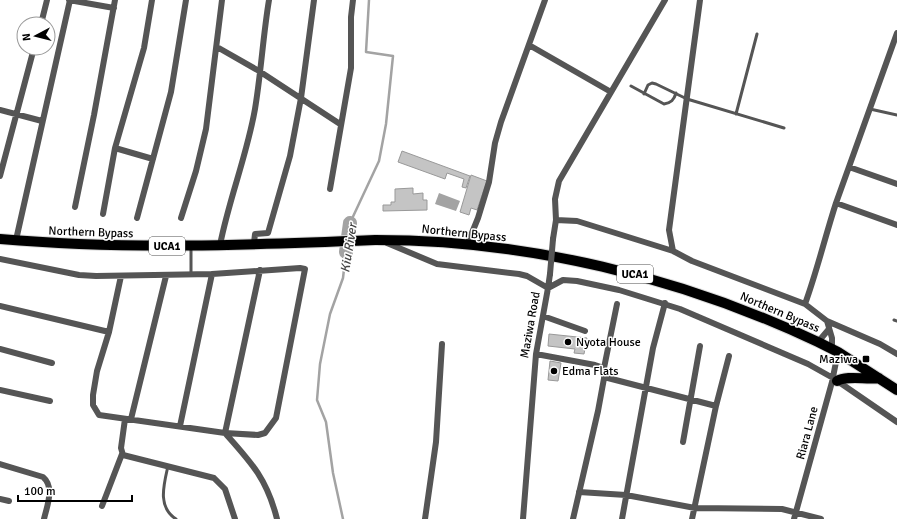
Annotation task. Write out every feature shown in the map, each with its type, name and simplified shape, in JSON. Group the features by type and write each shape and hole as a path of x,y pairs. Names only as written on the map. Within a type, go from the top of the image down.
{"main road":[{"name":"Northern Bypass","path":"0,239 80,245 191,246 380,240 467,245 574,260 690,290 748,312 818,342 896,387"},
{"path":"835,379 846,378 865,380 879,378"}],"street":[{"path":"43,16 48,0"},
{"path":"16,240 70,0 114,8"},
{"path":"75,207 94,115 115,0"},
{"path":"103,214 115,148 144,48 152,0"},
{"path":"137,218 171,92 186,0"},
{"path":"181,218 196,171 206,129 222,0"},
{"path":"220,245 225,220 255,109 269,0"},
{"path":"254,243 255,234 268,233 290,156 301,98 314,0"},
{"path":"330,189 340,124 351,68 351,17 353,0"},
{"path":"467,245 478,218 489,182 495,143 501,122 545,0"},
{"path":"548,288 556,220 555,199 559,181 665,0"},
{"path":"673,251 669,230 700,0"},
{"path":"805,304 820,262 836,203 897,33"},
{"path":"529,45 611,92"},
{"path":"216,47 259,71 340,124"},
{"path":"0,176 15,114 32,56"},
{"path":"0,110 42,121"},
{"path":"115,148 153,159"},
{"path":"849,167 897,184"},
{"path":"836,203 897,225"},
{"path":"556,220 578,222 673,251 692,261 805,304 827,321 880,344 897,354"},
{"name":"Maziwa Road","path":"380,240 438,264 519,274 527,276 548,288 536,354 523,519"},
{"path":"0,259 79,275 166,276 260,270 305,269 306,272 276,418 265,433 258,435 225,433 99,415 93,405 97,371 109,332 120,276"},
{"path":"225,433 260,270"},
{"path":"180,426 212,274"},
{"path":"102,506 122,454 121,448 128,419 166,276"},
{"path":"548,288 563,280 577,281 665,303 808,364 835,379 897,422"},
{"path":"622,519 653,348 665,303"},
{"path":"573,519 604,377 604,368 617,304"},
{"path":"0,306 109,332"},
{"path":"543,316 585,331"},
{"name":"Riara Lane","path":"794,519 835,379 835,351 827,321"},
{"path":"818,342 829,329"},
{"path":"425,519 436,442 442,344"},
{"path":"683,442 700,346"},
{"path":"0,349 52,363"},
{"path":"536,354 594,364 604,368"},
{"path":"692,519 716,406 730,356"},
{"path":"604,377 716,406"},
{"path":"0,390 50,401"},
{"path":"225,433 246,454 263,480 274,506 277,519"},
{"path":"122,454 214,478 221,483 230,502 234,519"},
{"path":"0,464 43,477 50,486 50,494 44,519"},
{"path":"579,492 626,495 695,508 782,509 820,519"},
{"path":"0,499 8,501"}],"lane":[{"path":"736,114 757,34"},
{"path":"644,94 648,85 652,83 687,99 784,128"},
{"path":"631,86 664,104 670,103 674,99 676,93"},
{"path":"870,109 897,115"},
{"path":"191,246 191,275"},
{"path":"168,466 163,498 166,509 176,519"}],"shaded area":[{"path":"439,193 460,201 456,211 435,204"}],"building":[{"path":"402,151 470,176 466,188 462,187 464,179 447,173 445,179 398,162"},
{"path":"471,175 487,181 477,210 471,208 469,215 460,212"},
{"path":"413,188 413,194 423,193 423,200 427,200 427,210 383,211 383,205 391,205 391,202 395,202 395,189"},
{"name":"Nyota House","path":"549,334 587,338 584,354 574,353 575,349 548,346"},
{"name":"Edma Flats","path":"550,361 561,363 558,381 548,380"}],"waterway":[{"name":"Kiu River","path":"350,223 379,161 386,124 393,56 366,52 369,0"},
{"name":"Kiu River","path":"346,252 350,223"},
{"name":"Kiu River","path":"343,519 333,473 326,422 317,400 320,364 330,314 343,278 346,252"}],"place":[{"name":"Nyota House","path":"568,342"},
{"name":"Maziwa","path":"866,359"},
{"name":"Edma Flats","path":"554,371"}]}
